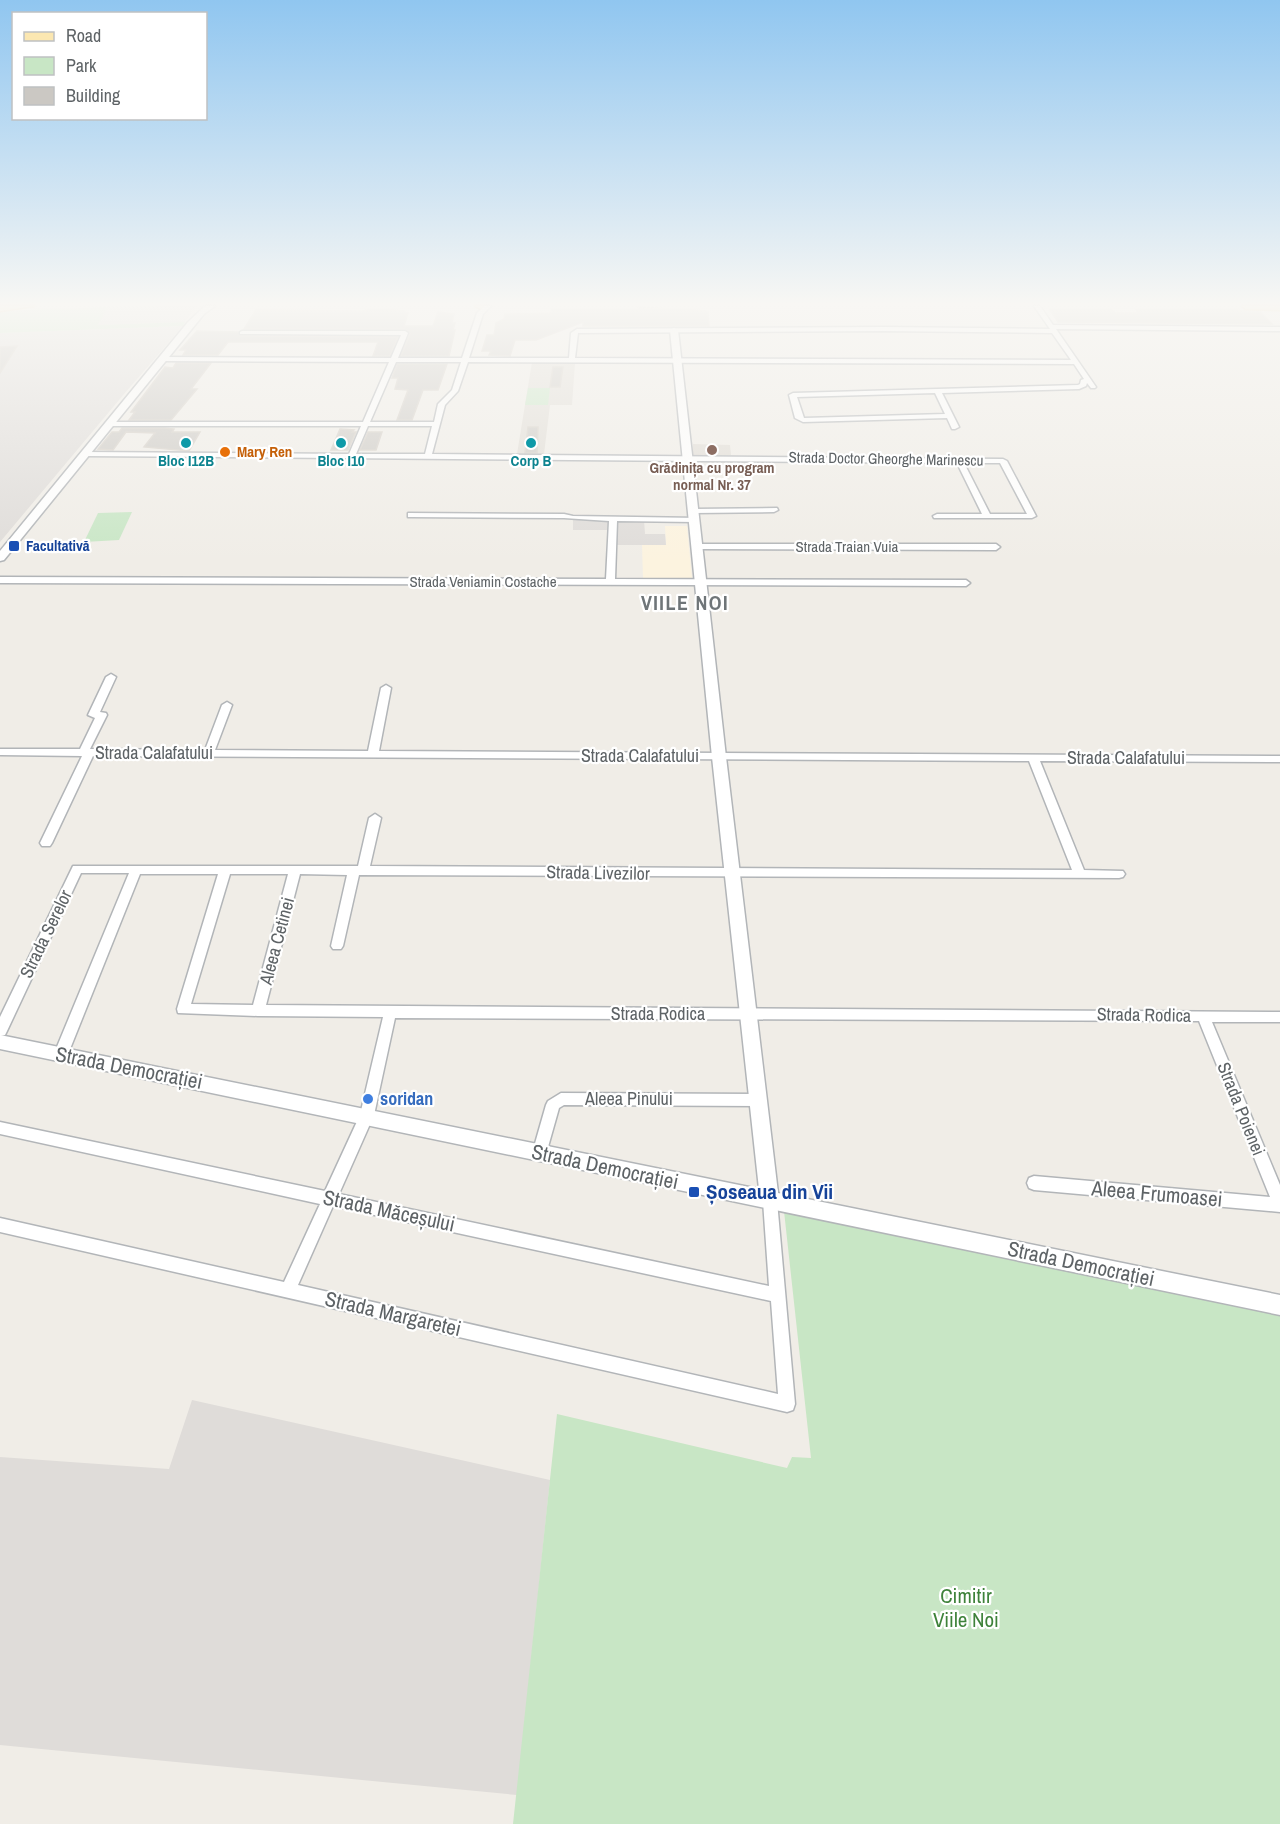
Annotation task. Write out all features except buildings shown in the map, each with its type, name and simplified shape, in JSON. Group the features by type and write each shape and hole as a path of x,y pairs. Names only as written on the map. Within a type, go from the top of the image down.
{"street":[{"path":"0,558 136,391"},
{"path":"352,456 381,391"},
{"path":"428,456 442,404 454,391"},
{"path":"680,391 770,1201 777,1295"},
{"path":"934,391 793,395 799,418 803,420 951,416"},
{"path":"938,391 955,427"},
{"path":"109,424 435,424"},
{"name":"Strada Doctor Gheorghe Marinescu","path":"85,454 1003,461 1032,516 987,516"},
{"path":"937,516 987,516 959,460"},
{"path":"411,515 613,518 774,510"},
{"path":"610,582 613,518"},
{"name":"Strada Traian Vuia","path":"698,547 996,547"},
{"name":"Strada Veniamin Costache","path":"0,580 966,583"},
{"path":"46,843 102,715 93,715 111,677"},
{"path":"373,754 386,688"},
{"path":"209,753 227,705"},
{"name":"Strada Calafatului","path":"0,752 1280,759"},
{"path":"1033,757 1080,874"},
{"path":"337,946 375,818"},
{"name":"Strada Livezilor","path":"77,869 732,874 1119,874"},
{"name":"Strada Serelor","path":"0,1031 77,869"},
{"path":"62,1054 136,870"},
{"name":"Strada Rodica","path":"225,870 183,1010 1280,1017"},
{"name":"Aleea Cetinei","path":"258,1011 295,870"},
{"path":"288,1290 367,1115 390,1013"},
{"name":"Strada Poienei","path":"1203,1016 1280,1204"},
{"name":"Strada Democrației","path":"0,1042 367,1115 539,1154 1280,1305"},
{"name":"Aleea Pinului","path":"539,1154 553,1105 561,1099 758,1100"},
{"name":"Strada Măceșului","path":"0,1128 777,1295"},
{"name":"Aleea Frumoasei","path":"1034,1183 1280,1204"},
{"name":"Strada Margaretei","path":"0,1225 787,1404 777,1295"}],"shaded area":[{"path":"0,391 126,391 124,394 0,542"},
{"path":"527,391 573,391 572,405 550,405 544,454 517,454"},
{"name":"Grădinița cu program normal Nr. 37","path":"693,444 730,445 731,455 693,455"},
{"path":"573,519 644,520 645,534 665,534 666,545 616,545 616,530 573,530"},
{"path":"665,526 687,526 692,578 643,579 642,545 666,545"},
{"path":"192,1400 550,1480 517,1795 0,1745 0,1457 169,1469"}],"green space":[{"path":"527,391 550,391 548,405 525,405"},
{"path":"132,512 119,540 84,542 98,513"},
{"name":"Cimitir Viile Noi","path":"784,1211 1280,1312 1280,1824 513,1824 557,1414 787,1468 792,1457 811,1458"}],"place":[{"name":"Bloc I12B","path":"186,443"},
{"name":"Bloc I10","path":"341,443"},
{"name":"Corp B","path":"531,443"},
{"name":"Grădinița cu program normal Nr. 37","path":"712,450"},
{"name":"Mary Ren","path":"225,452"},
{"name":"Facultativă","path":"14,546"},
{"name":"soridan","path":"368,1099"},
{"name":"Șoseaua din Vii","path":"694,1192"}],"district":[{"name":"VIILE NOI","path":"685,603"}]}
